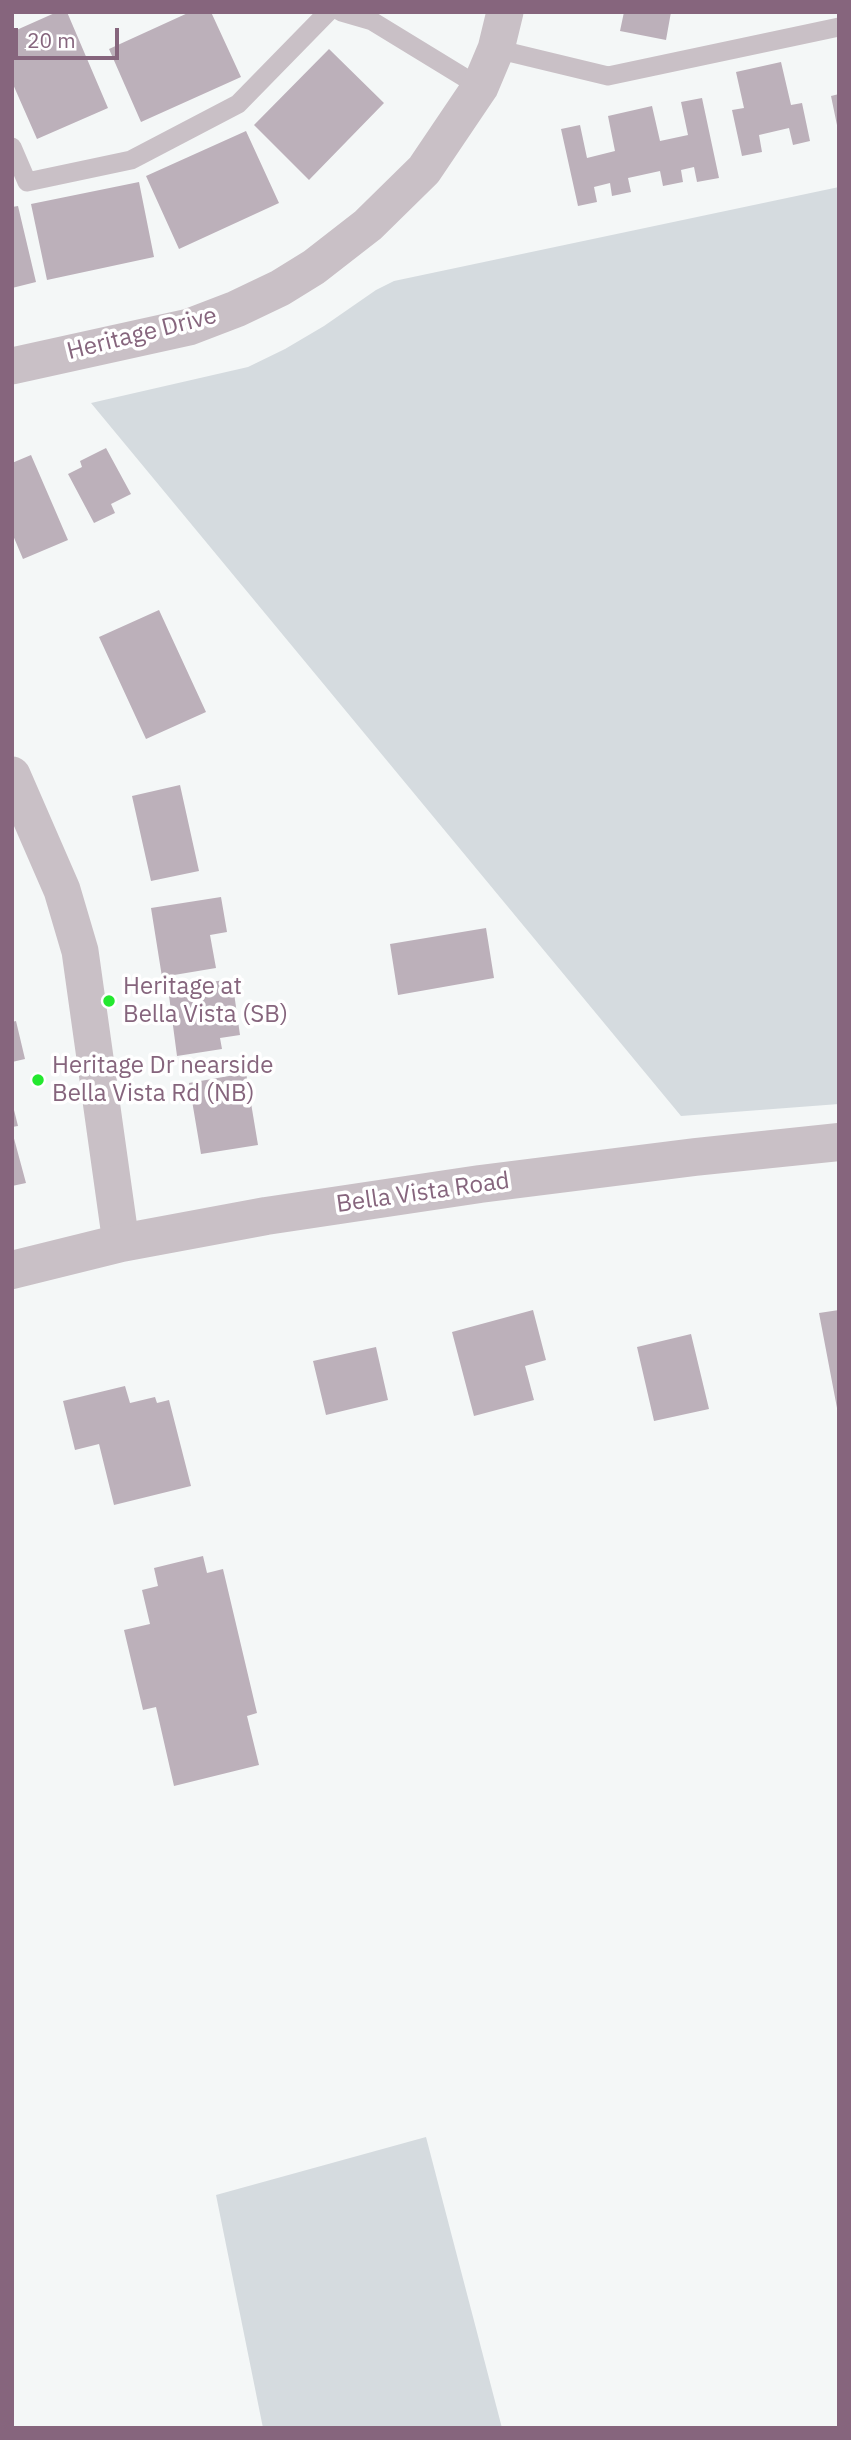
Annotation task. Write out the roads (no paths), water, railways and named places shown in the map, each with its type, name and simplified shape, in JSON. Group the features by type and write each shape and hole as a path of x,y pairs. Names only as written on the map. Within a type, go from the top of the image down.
{"street":[{"name":"Heritage Drive","path":"12,366 189,327 280,288 314,267 368,225 424,170 480,88 496,49 505,12"},
{"path":"12,775 62,890 80,951 121,1243"},
{"name":"Bella Vista Road","path":"12,1270 121,1243 266,1216 480,1184 839,1142"}],"lane":[{"path":"12,147 27,182 131,160 238,104 328,12"},
{"path":"341,12 372,21 480,88"},
{"path":"496,49 608,76 839,27"}],"place":[{"name":"Heritage at Bella Vista (SB)","path":"109,1001"},
{"name":"Heritage Dr nearside Bella Vista Rd (NB)","path":"38,1080"}]}
